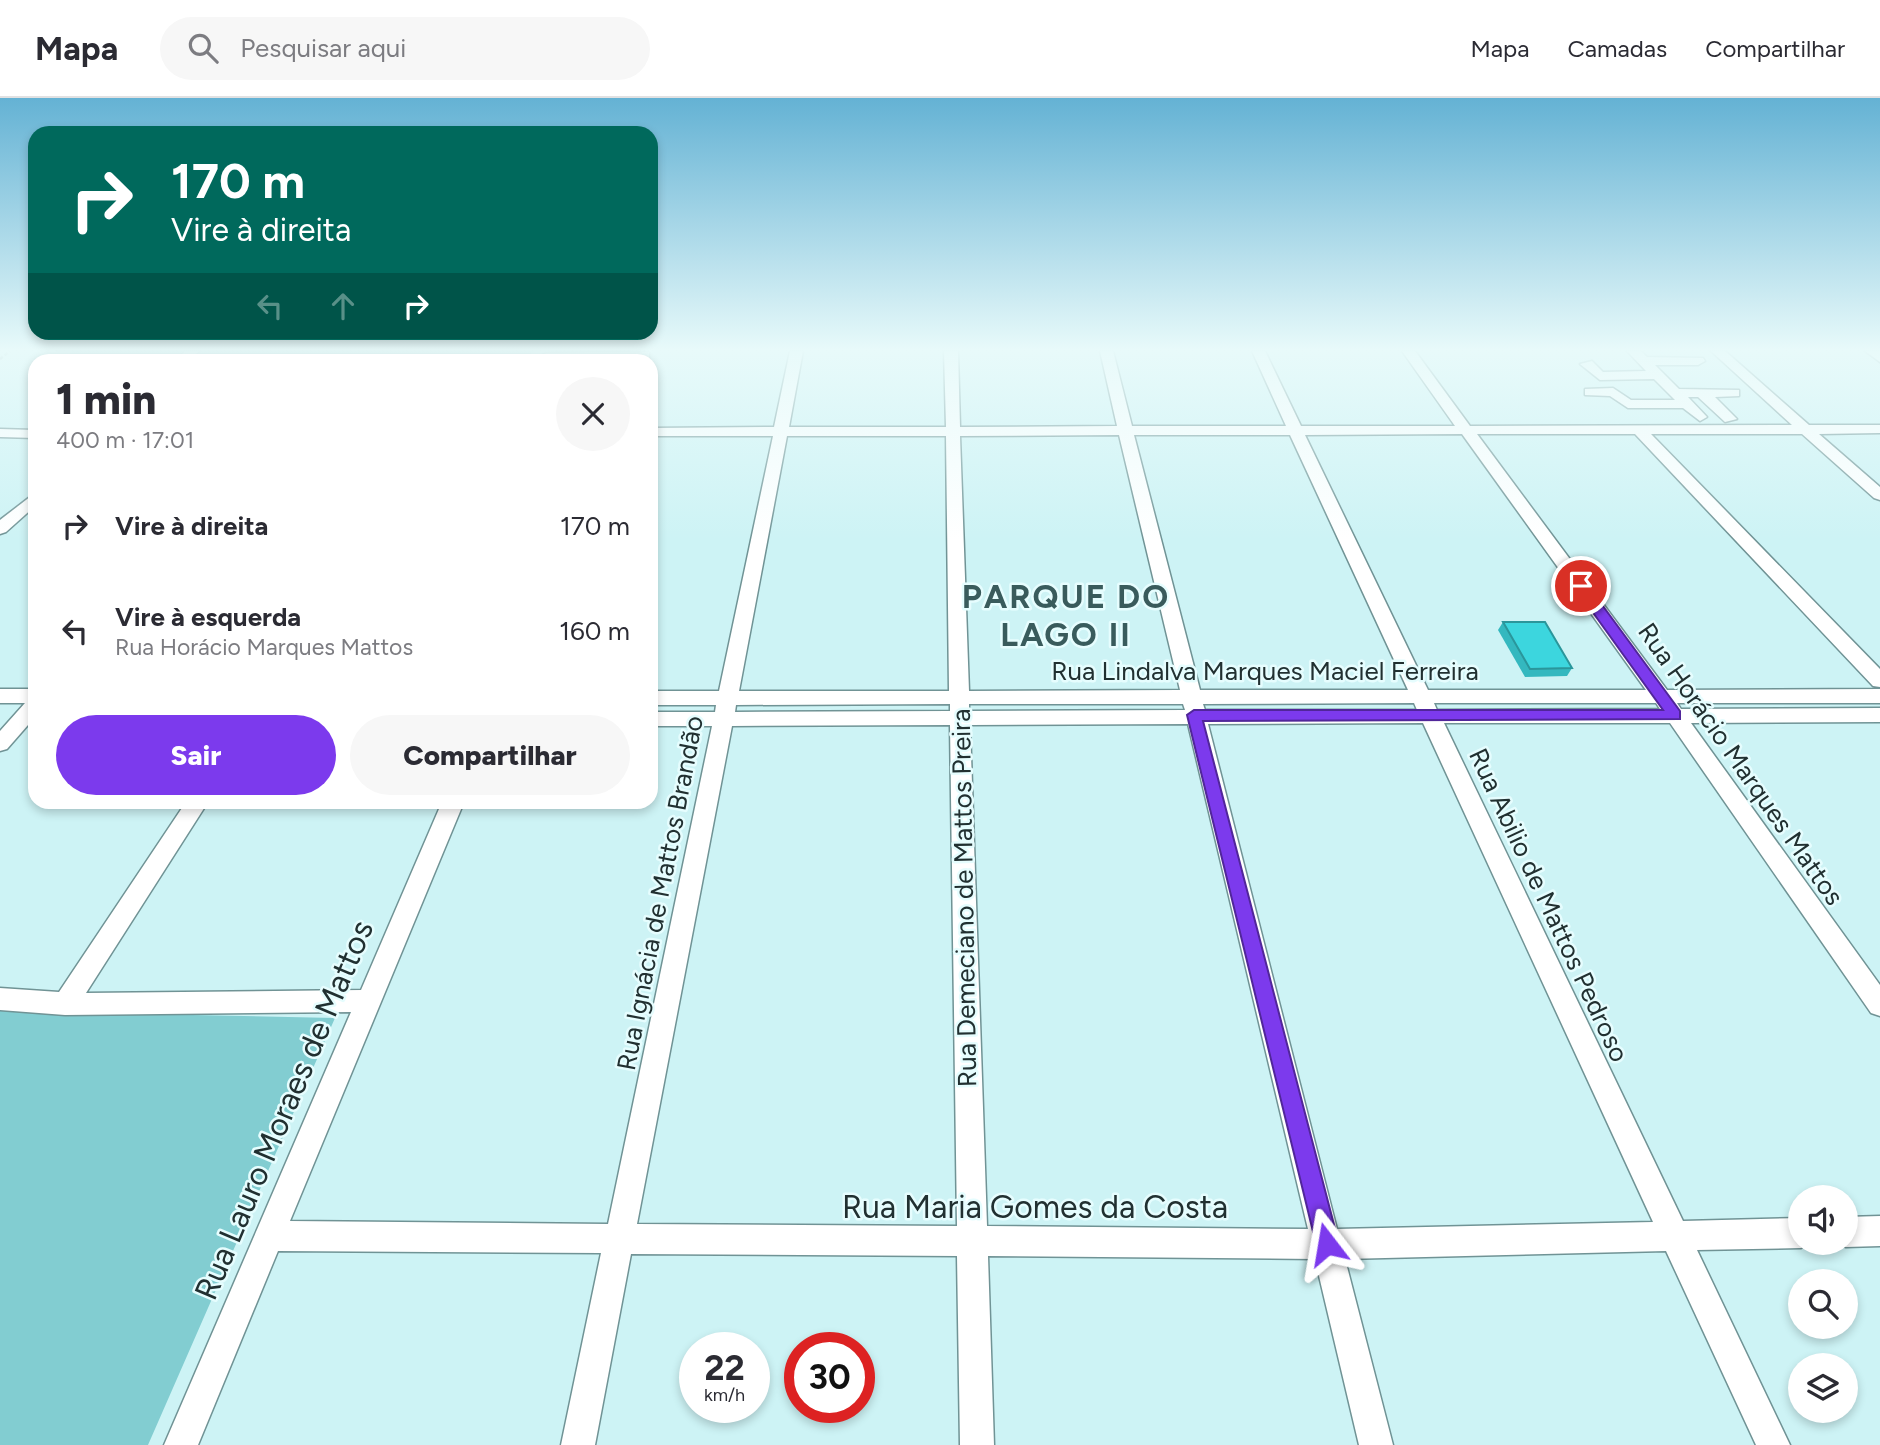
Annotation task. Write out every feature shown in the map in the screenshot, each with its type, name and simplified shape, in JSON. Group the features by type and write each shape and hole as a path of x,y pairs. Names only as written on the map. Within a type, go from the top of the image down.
{"street":[{"name":"Rua Ignácia de Mattos Brandão","path":"578,1445 784,414"},
{"name":"Rua Demeciano de Mattos Preira","path":"953,414 976,1445"},
{"path":"1121,414 1376,1445"},
{"name":"Rua Abilio de Mattos Pedroso","path":"1287,414 1773,1445"},
{"name":"Rua Horácio Marques Mattos","path":"1454,414 1675,715 1880,1005"},
{"path":"1697,414 1700,417"},
{"path":"1725,414 1730,419"},
{"path":"1789,414 1880,495"},
{"path":"658,432 780,434 1880,429"},
{"path":"1639,430 1880,681"},
{"path":"0,433 28,434"},
{"path":"0,529 28,504"},
{"path":"0,696 28,696"},
{"name":"Rua Lindalva Marques Maciel Ferreira","path":"658,718 725,709 1425,706 1662,697 1880,696"},
{"name":"Rua Lindalva Marques Maciel Ferreira","path":"658,699 725,709"},
{"path":"1425,706 1675,715 1880,715"},
{"path":"0,718 28,713"},
{"path":"0,744 28,716"},
{"path":"65,1003 192,809"},
{"name":"Rua Lauro Moraes de Mattos","path":"181,1445 450,809"},
{"path":"0,999 65,1003 368,1000"},
{"path":"1858,1232 1880,1231"},
{"name":"Rua Maria Gomes da Costa","path":"269,1236 1327,1244 1788,1233"}],"shaded area":[{"path":"0,1003 93,1013 335,1018 148,1445 0,1445"}],"building":[{"path":"1503,622 1545,622 1572,668 1530,669"}],"district":[{"name":"PARQUE DO LAGO II","path":"1066,615"}],"route":[{"path":"1327,1244 1194,715 1675,715 1581,586"}]}
